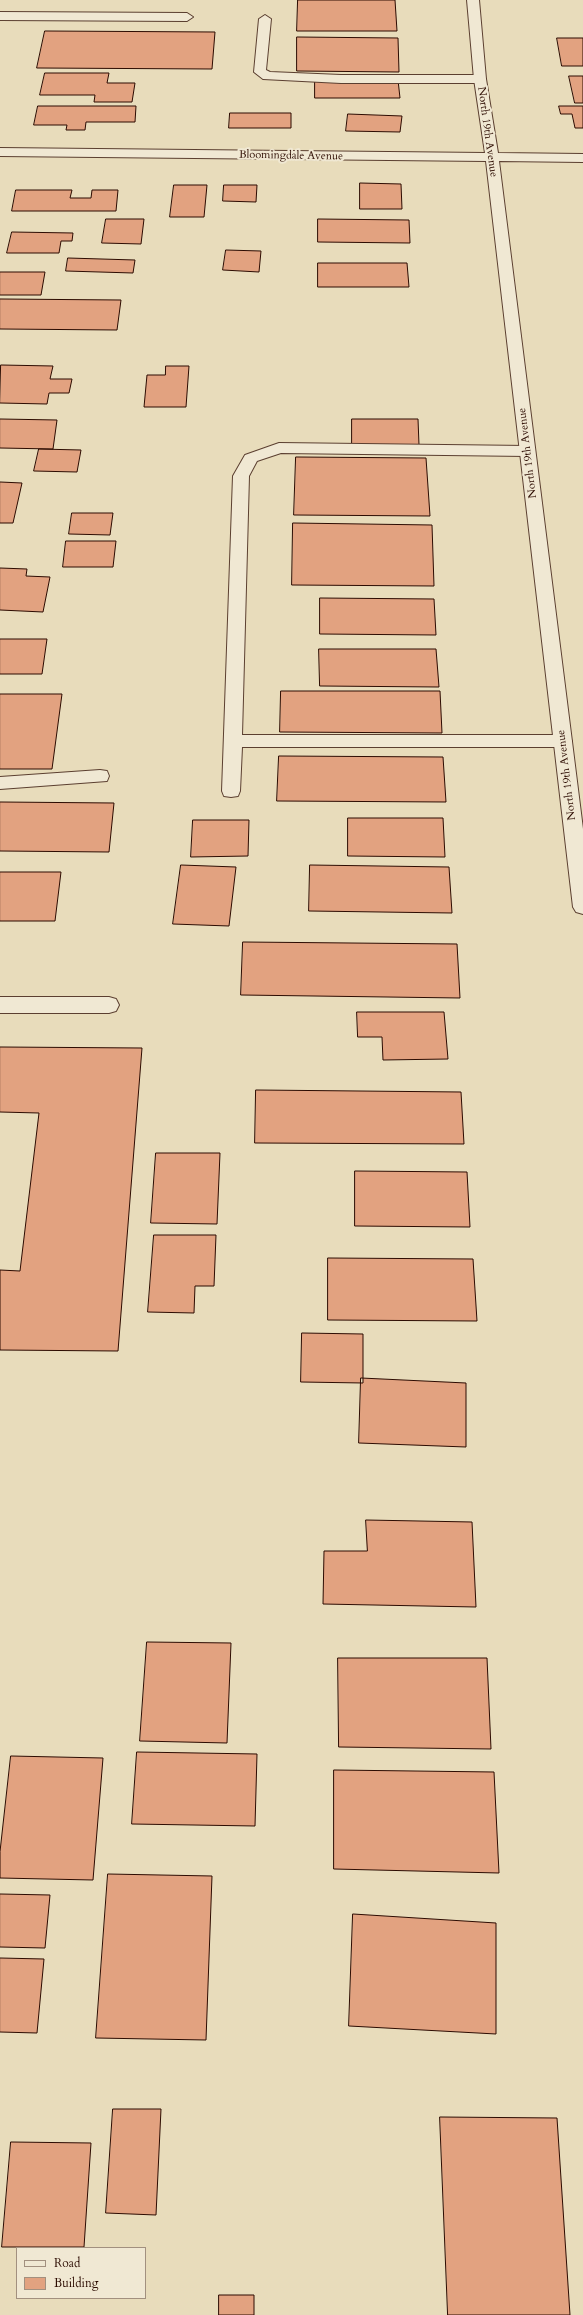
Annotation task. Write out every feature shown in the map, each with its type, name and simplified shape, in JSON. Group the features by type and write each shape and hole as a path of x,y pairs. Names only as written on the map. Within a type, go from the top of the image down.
{"street":[{"name":"North 19th Avenue","path":"473,0 480,80 492,158 583,907"},
{"path":"0,16 187,17"},
{"path":"265,19 260,72 267,76 342,79 480,80"},
{"name":"Bloomingdale Avenue","path":"0,152 583,158"},
{"path":"231,791 241,476 251,458 280,448 527,451"},
{"path":"232,741 563,741"},
{"path":"0,783 100,776"},
{"path":"0,1005 109,1005"}],"building":[{"path":"298,0 395,0 397,31 297,31"},
{"path":"45,31 215,32 212,69 37,68"},
{"path":"297,37 398,38 399,72 297,71"},
{"path":"557,38 583,38 583,66 562,66"},
{"path":"45,73 109,73 107,83 135,83 132,102 94,102 95,95 40,95"},
{"path":"569,76 583,76 583,103 575,103"},
{"path":"315,79 398,80 400,98 315,98"},
{"path":"38,106 136,106 135,122 86,122 85,130 66,130 67,125 34,125"},
{"path":"559,106 583,106 583,128 575,128 572,114 561,114"},
{"path":"230,113 291,113 291,128 229,128"},
{"path":"348,114 402,116 400,132 346,131"},
{"path":"360,183 401,184 402,209 360,209"},
{"path":"174,185 207,185 204,217 170,217"},
{"path":"224,185 257,185 256,202 223,201"},
{"path":"16,190 72,190 70,198 91,198 92,190 118,190 116,211 12,211"},
{"path":"106,219 144,219 141,244 102,243"},
{"path":"318,219 409,220 410,243 318,242"},
{"path":"12,232 73,233 72,241 61,241 59,253 7,253"},
{"path":"226,250 261,251 259,272 223,270"},
{"path":"68,258 135,260 133,273 66,271"},
{"path":"318,263 407,263 409,287 318,287"},
{"path":"0,272 45,272 41,295 0,295"},
{"path":"0,299 121,300 117,330 0,329"},
{"path":"1,365 53,366 50,379 72,379 69,393 49,393 47,404 0,403"},
{"path":"166,366 189,366 186,407 144,407 147,375 165,375"},
{"path":"0,419 57,420 53,449 0,448"},
{"path":"352,419 418,419 419,445 352,446"},
{"path":"39,449 81,450 77,472 34,471"},
{"path":"296,457 426,458 430,516 294,515"},
{"path":"0,482 22,483 13,523 0,523"},
{"path":"72,513 113,513 110,535 69,534"},
{"path":"293,523 432,525 434,586 292,585"},
{"path":"66,541 116,541 113,567 63,567"},
{"path":"0,568 27,569 26,576 50,577 43,612 0,610"},
{"path":"320,598 434,599 436,635 320,634"},
{"path":"0,639 47,639 42,674 0,674"},
{"path":"319,649 436,649 439,687 320,686"},
{"path":"281,691 440,691 442,733 280,732"},
{"path":"0,694 62,694 52,769 0,769"},
{"path":"279,756 443,757 446,802 277,801"},
{"path":"0,802 114,803 109,852 0,851"},
{"path":"348,818 443,818 445,857 348,856"},
{"path":"193,820 249,820 248,856 191,857"},
{"path":"181,865 236,867 229,926 173,924"},
{"path":"310,865 449,867 452,913 309,911"},
{"path":"0,872 61,872 55,921 0,921"},
{"path":"243,942 457,944 460,998 241,995"},
{"path":"357,1012 444,1012 448,1059 383,1060 382,1037 358,1037"},
{"path":"0,1047 142,1048 118,1351 0,1350 0,1270 20,1271 39,1113 0,1112"},
{"path":"256,1090 461,1092 464,1144 255,1143"},
{"path":"156,1153 220,1153 217,1224 151,1223"},
{"path":"355,1171 467,1172 470,1227 355,1226"},
{"path":"154,1235 216,1235 214,1286 195,1286 194,1313 148,1312"},
{"path":"328,1258 473,1259 477,1321 328,1320"},
{"path":"302,1333 363,1334 363,1383 301,1382"},
{"path":"361,1378 466,1383 466,1447 359,1443"},
{"path":"366,1520 472,1522 476,1607 323,1604 324,1551 367,1551"},
{"path":"147,1642 231,1643 227,1743 140,1741"},
{"path":"338,1658 487,1658 491,1749 339,1747"},
{"path":"137,1752 257,1754 255,1826 132,1824"},
{"path":"11,1756 103,1758 93,1880 0,1878 0,1852"},
{"path":"334,1770 494,1772 499,1873 334,1869"},
{"path":"108,1874 212,1876 206,2040 96,2038"},
{"path":"0,1894 50,1895 45,1948 0,1947"},
{"path":"353,1914 496,1923 496,2034 349,2026"},
{"path":"0,1958 44,1959 37,2033 0,2032"},
{"path":"113,2109 161,2109 156,2215 106,2213"},
{"path":"440,2117 557,2118 570,2315 448,2315"},
{"path":"11,2142 91,2143 84,2247 2,2247"},
{"path":"219,2295 254,2295 254,2315 219,2315"}]}
